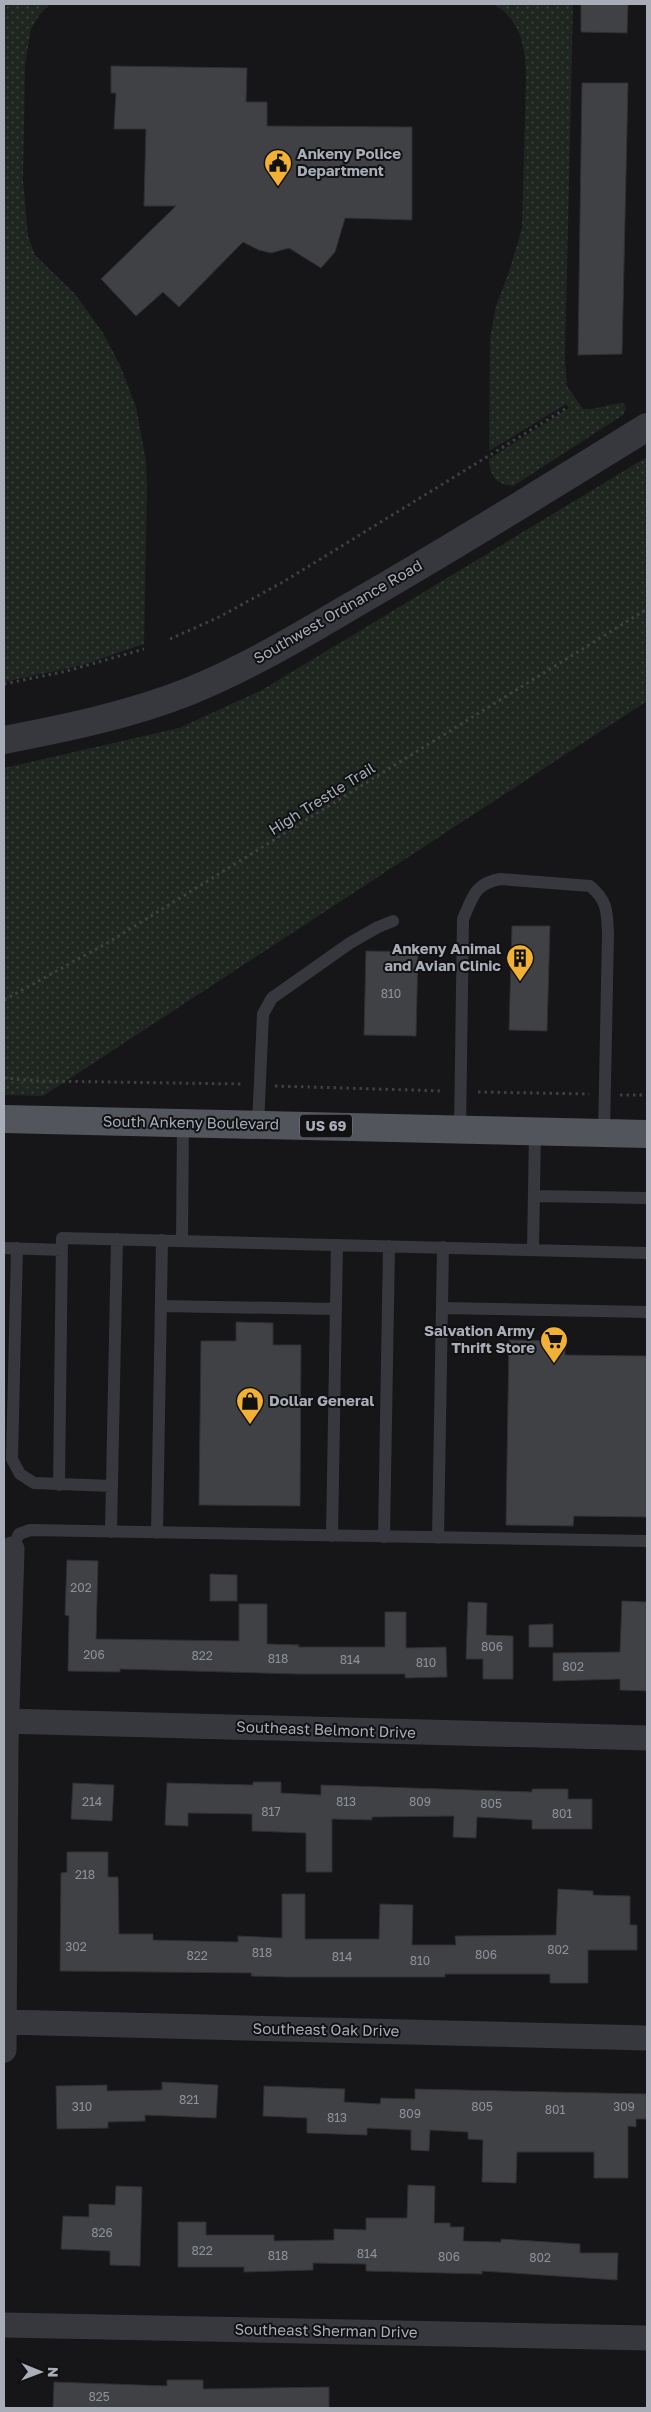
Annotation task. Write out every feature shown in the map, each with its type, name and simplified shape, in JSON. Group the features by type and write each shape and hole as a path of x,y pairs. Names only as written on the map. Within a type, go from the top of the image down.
{"main road":[{"name":"South Ankeny Boulevard","path":"4,1119 647,1134"}],"street":[{"name":"Southwest Ordnance Road","path":"4,740 72,726 158,702 189,691 258,659 410,572 647,427"},
{"path":"4,2050 5,1721 12,1549"},
{"name":"Southeast Belmont Drive","path":"5,1721 647,1738"},
{"name":"Southeast Oak Drive","path":"4,2022 647,2038"},
{"name":"Southeast Sherman Drive","path":"4,2325 647,2338"}],"lane":[{"path":"460,1130 463,919 476,890 487,881 500,879 590,886 601,895 606,908 608,934 604,1133"},
{"path":"258,1125 263,1014 272,998 350,942 393,921"},
{"path":"182,1241 183,1123"},
{"path":"533,1250 535,1132"},
{"path":"534,1196 647,1198"},
{"path":"59,1485 62,1238 647,1252"},
{"path":"112,1532 117,1239"},
{"path":"157,1533 162,1240"},
{"path":"332,1536 337,1244"},
{"path":"384,1537 389,1246"},
{"path":"438,1538 443,1247"},
{"path":"4,1248 62,1250"},
{"path":"17,1248 12,1459 20,1474 34,1482 59,1485 112,1486"},
{"path":"161,1306 336,1309"},
{"path":"442,1308 647,1312"},
{"path":"12,1549 20,1534 30,1530 647,1541"}],"path":[{"path":"170,639 219,617 283,582 565,409"},
{"name":"High Trestle Trail","path":"4,1000 109,942 647,609"},
{"path":"4,684 67,671 144,649"},
{"path":"4,1078 38,1081 240,1084 260,1086"}],"shaded area":[{"path":"4,4 50,4 40,14 31,29 25,65 23,180 28,236 35,255 75,294 103,333 120,365 136,407 146,461 147,488 144,644 83,665 4,682"},
{"path":"493,4 573,4 565,357 567,386 583,409 624,403 626,408 623,415 513,486 502,483 495,478 491,471 489,459 569,408 566,404 489,451 490,338 496,306 509,272 522,228 526,78 525,56 516,26 502,10"},
{"path":"647,457 647,701 43,1096 4,1095 4,768 179,728 262,690"}],"building":[{"path":"581,4 628,4 627,33 581,32"},
{"name":"Ankeny Police Department","path":"111,66 247,68 246,102 267,102 267,126 412,127 412,220 345,218 335,252 321,268 289,248 271,253 259,250 243,242 179,307 163,292 136,316 101,279 176,206 144,206 146,129 114,129 116,93 111,93"},
{"path":"582,83 628,83 622,354 578,355"},
{"name":"Ankeny Animal and Avian Clinic","path":"512,926 550,926 547,1031 509,1030"},
{"path":"366,951 418,952 416,1036 364,1035"},
{"name":"Dollar General","path":"236,1322 273,1323 273,1345 301,1345 300,1506 199,1505 201,1341 236,1341"},
{"path":"509,1340 565,1341 565,1355 647,1356 647,1517 574,1516 573,1526 506,1525"},
{"path":"67,1560 98,1561 96,1639 239,1641 239,1604 267,1604 267,1644 299,1645 298,1647 385,1647 385,1612 406,1612 406,1648 446,1647 447,1677 405,1678 405,1674 298,1674 120,1669 120,1672 68,1671 69,1616 65,1615"},
{"path":"210,1574 237,1575 237,1601 210,1601"},
{"path":"622,1601 647,1602 647,1691 620,1690 620,1679 553,1681 553,1653 620,1652"},
{"path":"468,1602 487,1603 486,1635 513,1636 513,1679 483,1679 483,1659 466,1659"},
{"path":"553,1624 553,1647 529,1647 529,1625"},
{"path":"253,1782 281,1782 281,1793 321,1795 321,1785 532,1792 532,1789 568,1789 568,1799 592,1799 592,1829 532,1829 532,1820 477,1817 476,1838 453,1837 454,1816 372,1817 372,1820 332,1819 332,1872 306,1872 306,1833 252,1831 252,1814 188,1813 188,1826 165,1825 167,1783 253,1785"},
{"path":"73,1783 114,1785 112,1821 71,1819"},
{"path":"67,1852 108,1852 108,1877 118,1877 119,1934 153,1934 153,1940 238,1942 238,1936 282,1938 282,1894 305,1894 305,1939 379,1939 380,1904 413,1905 412,1945 456,1945 455,1936 556,1935 558,1889 593,1891 593,1895 630,1896 630,1925 637,1925 637,1950 588,1950 588,1983 550,1983 550,1974 445,1974 445,1977 286,1977 251,1976 252,1973 60,1971 61,1873 67,1872"},
{"path":"162,2082 218,2085 216,2118 145,2115 145,2121 108,2122 108,2128 57,2129 56,2086 107,2085 107,2091 162,2090"},
{"path":"264,2086 345,2089 344,2102 380,2104 381,2098 415,2099 415,2089 647,2094 647,2119 636,2119 636,2127 628,2126 628,2178 594,2178 594,2152 517,2152 516,2183 482,2182 483,2140 468,2139 468,2132 430,2130 429,2151 411,2150 411,2130 367,2128 367,2135 307,2133 307,2118 263,2116"},
{"path":"408,2185 435,2186 434,2223 450,2223 450,2227 464,2227 463,2241 501,2242 501,2239 580,2244 580,2253 618,2253 617,2280 482,2271 482,2274 366,2271 366,2264 313,2263 313,2270 244,2272 244,2267 178,2267 178,2222 206,2222 206,2235 274,2235 274,2241 334,2240 334,2229 366,2230 366,2218 407,2218"},
{"path":"116,2186 142,2187 140,2266 110,2265 110,2251 61,2249 63,2216 89,2217 89,2204 115,2205"},
{"path":"167,2380 203,2380 203,2389 329,2387 329,2408 53,2408 54,2382 167,2386"}],"place":[{"name":"Ankeny Police Department","path":"278,187"},
{"name":"Ankeny Animal and Avian Clinic","path":"520,982"},
{"name":"Salvation Army Thrift Store","path":"554,1364"},
{"name":"Dollar General","path":"250,1425"}]}
